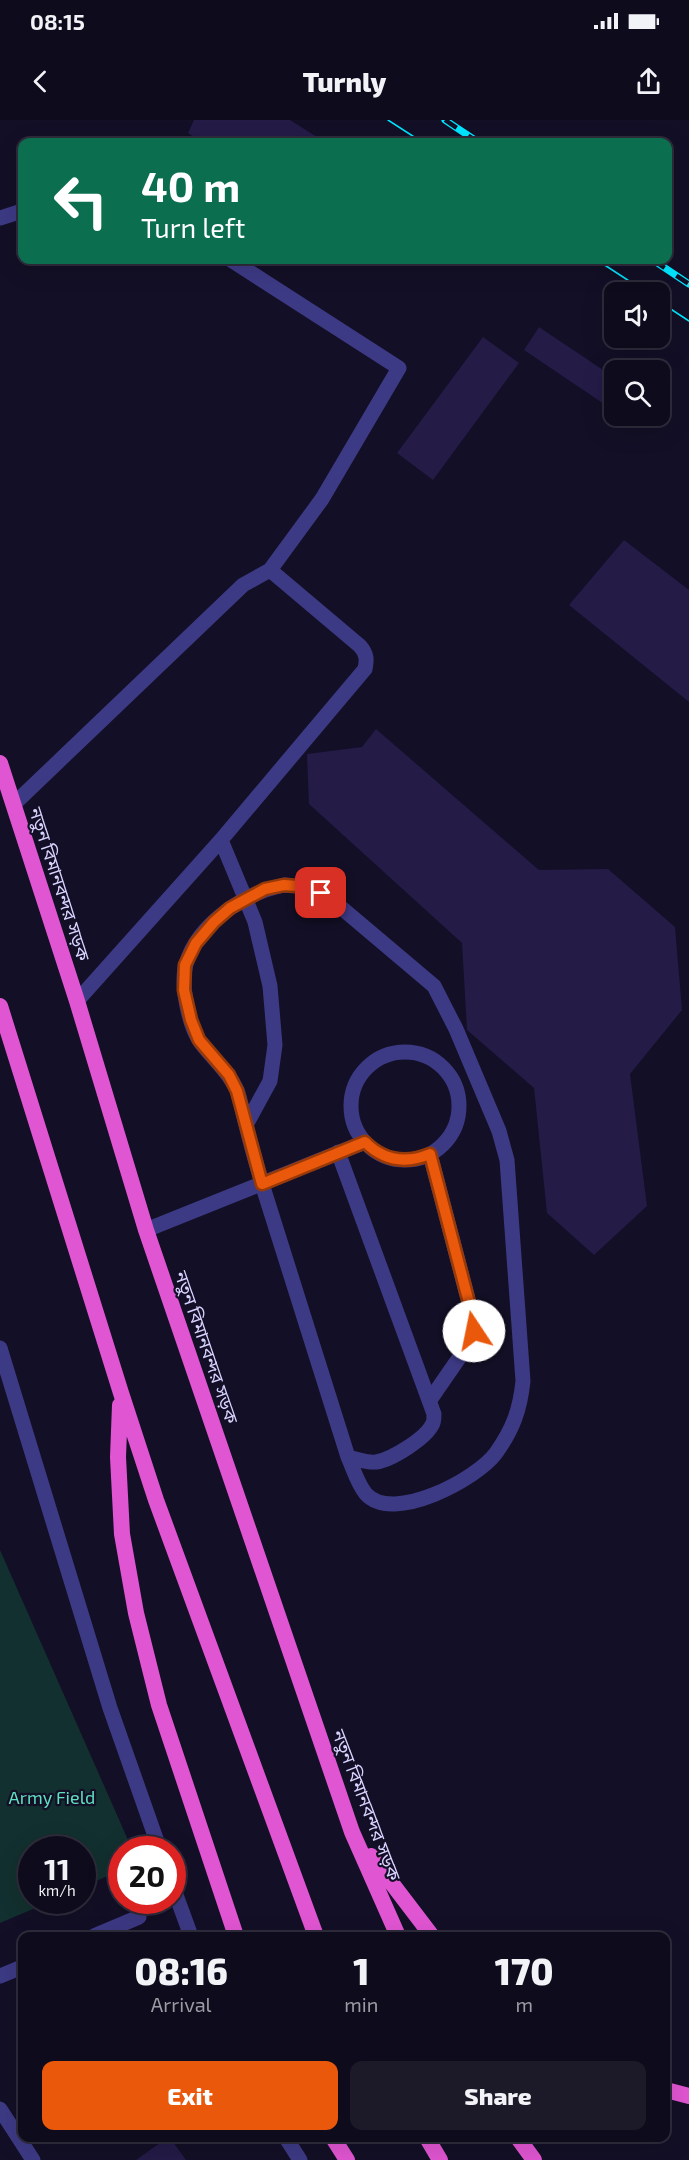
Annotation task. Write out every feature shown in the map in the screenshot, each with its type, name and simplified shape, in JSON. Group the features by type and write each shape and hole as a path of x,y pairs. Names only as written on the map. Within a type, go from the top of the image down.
{"highway":[{"name":"নতুন বিমানবন্দর সড়ক","path":"0,763 7,806 77,1000 146,1230 352,1832 396,1932"},
{"path":"0,1006 160,1511 315,1932"},
{"path":"121,1393 118,1456 122,1534 136,1613 159,1705 235,1932"},
{"path":"352,1832 429,1932"},
{"path":"670,2091 689,2096"},
{"path":"335,2142 346,2160"},
{"path":"429,2142 440,2160"},
{"path":"521,2142 534,2160"}],"street":[{"path":"0,218 18,212"},
{"path":"7,806 243,585 270,570 322,499 399,368 237,264"},
{"path":"77,1000 221,840 364,669 367,660 360,646 270,570"},
{"path":"221,840 255,922 270,986 275,1045 270,1082 246,1125"},
{"path":"284,885 310,887 324,895 434,987 456,1029 478,1080 499,1131 507,1160 523,1381 520,1407 510,1431 495,1455 472,1476 432,1496 406,1503 384,1503 374,1500 365,1493 348,1456 262,1184 246,1125 237,1091 229,1075 199,1040 191,1020 184,990 185,965 196,943 230,908 265,889 284,885"},
{"path":"402,1052 414,1053 436,1063 446,1071 453,1081 458,1098 458,1116 448,1139 430,1154 407,1161 395,1160 373,1150 365,1142 358,1132 352,1115 352,1096 356,1085 369,1066 379,1059 402,1052"},
{"path":"146,1230 365,1142"},
{"path":"339,1152 435,1414 434,1423 417,1440 390,1458 377,1462 348,1456"},
{"path":"430,1154 473,1318 474,1331 470,1342 430,1400"},
{"path":"0,1348 110,1708 155,1836"},
{"path":"183,1914 190,1932"},
{"path":"103,1932 139,1917"},
{"path":"0,1976 18,1968"},
{"path":"0,2109 18,2137"},
{"path":"21,2142 33,2160"},
{"path":"289,2142 300,2160"}],"green space":[{"name":"Army Field","path":"0,1550 126,1836 108,1836 108,1876 96,1881 96,1836 18,1836 18,1914 21,1914 0,1923"}],"building":[{"path":"194,120 290,120 319,138 195,138 188,133"},
{"path":"539,327 604,371 604,404 524,350"},
{"path":"483,337 519,363 433,480 397,453"},
{"path":"624,540 689,590 689,702 569,605"},
{"path":"376,729 539,870 608,869 675,927 682,1010 630,1074 647,1206 594,1255 547,1213 534,1088 467,1030 462,943 309,804 307,754 362,747"},
{"path":"161,2142 173,2142 186,2160 136,2160"}],"tram line":[{"path":"388,120 416,138"},
{"path":"603,264 631,282"},
{"path":"670,309 689,321"}],"railway":[{"path":"445,120 472,138"},
{"path":"659,264 689,284"}],"route":[{"path":"321,893 310,887 284,885 265,889 230,908 214,922 196,943 185,965 184,990 191,1020 199,1040 229,1075 237,1091 262,1184 365,1142 373,1150 395,1160 407,1161 430,1154 473,1318 474,1331"}]}
